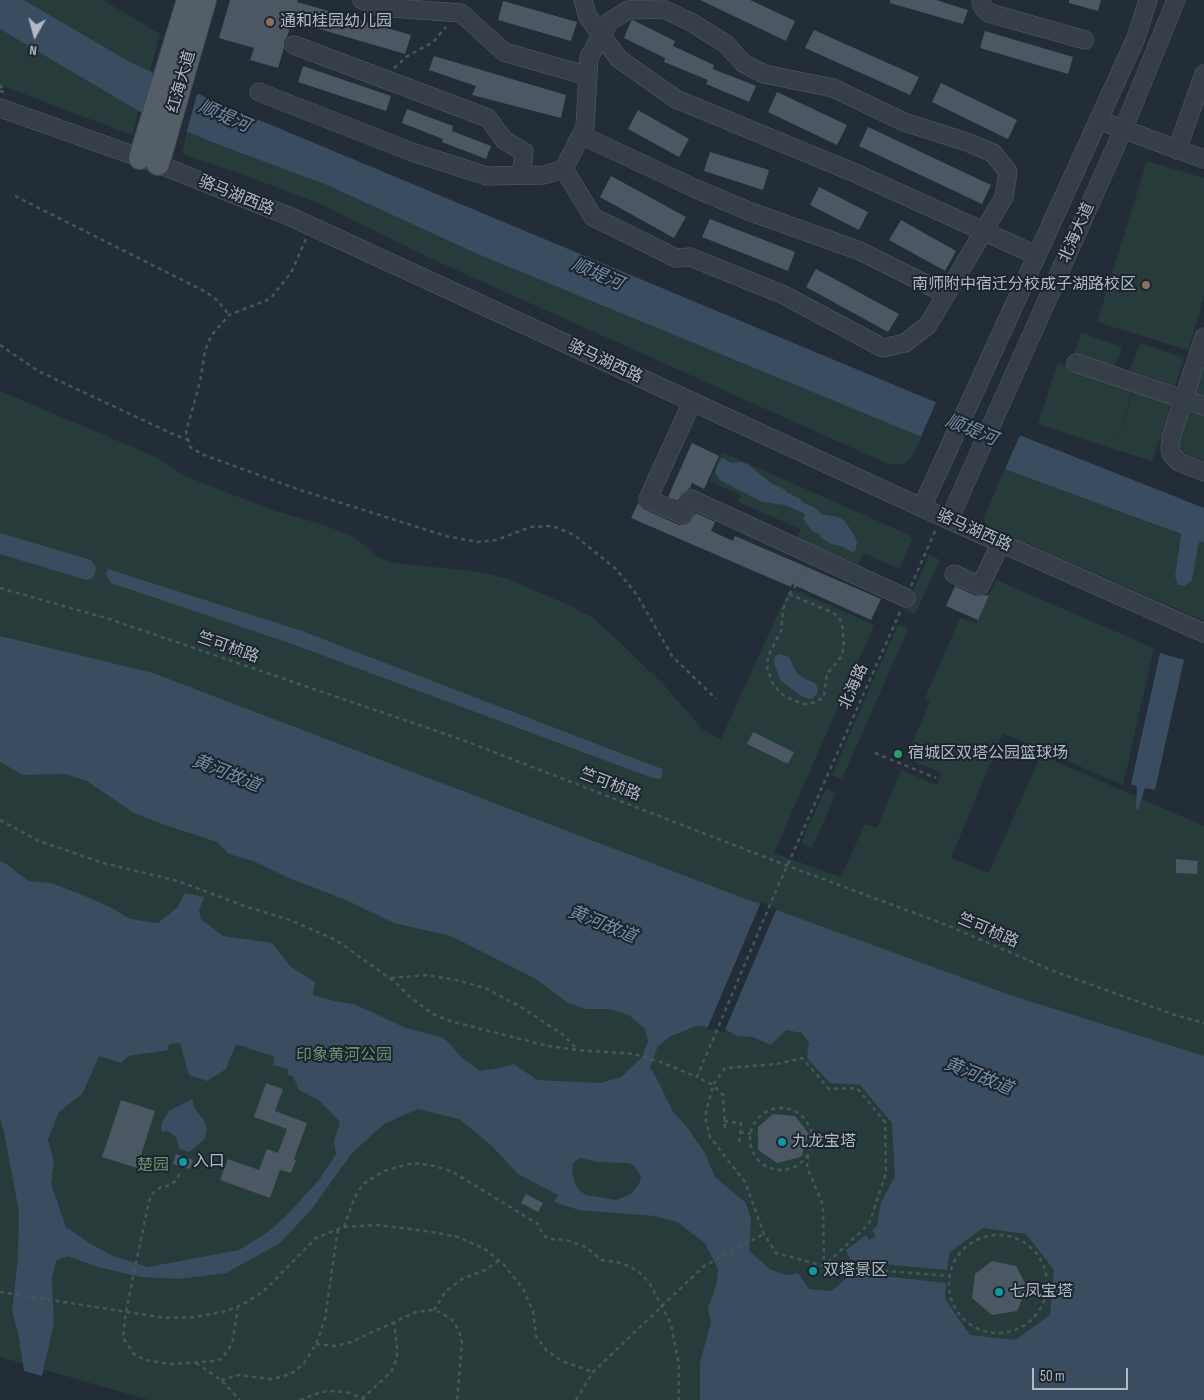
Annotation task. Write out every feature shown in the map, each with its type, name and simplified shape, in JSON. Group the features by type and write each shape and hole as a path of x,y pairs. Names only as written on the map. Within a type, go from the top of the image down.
{"main road":[{"name":"红海大道","path":"184,45 188,0"},
{"name":"红海大道","path":"184,45 205,0"},
{"path":"149,161 184,45"}],"street":[{"path":"362,0 379,8 461,13 504,52 588,76"},
{"path":"583,0 588,17 619,59 676,99 855,173 1036,254"},
{"path":"981,0 982,6 989,13 1085,40"},
{"name":"北海大道","path":"922,507 1132,46 1148,0"},
{"name":"北海大道","path":"945,518 965,484 1123,130 1176,0"},
{"path":"259,92 412,152 487,176 544,175 564,169 585,127 589,56 609,22 628,10 663,9 691,22 726,44 742,63 764,74 833,88 904,122 967,142 993,153 1008,172 1004,197 928,325 905,344 883,348 784,295 690,257 676,258 593,217 564,169"},
{"path":"294,46 488,118 504,140 524,152 521,175"},
{"path":"1132,46 1153,57"},
{"path":"1177,150 1204,74"},
{"name":"骆马湖西路","path":"2,100 311,226 945,518 1204,634"},
{"path":"1098,120 1204,159"},
{"path":"581,135 726,202 860,251 946,294"},
{"path":"1204,337 1171,437 1171,454 1179,462 1204,472"},
{"path":"1076,363 1204,406"},
{"path":"692,402 648,499 683,515 691,499 906,598"},
{"path":"954,574 980,586 1001,543"}],"path":[{"path":"384,80 406,57 433,42 457,12"},
{"path":"0,85 2,100"},
{"path":"15,196 206,292 218,301 229,315"},
{"path":"311,226 292,273 282,286 270,299 229,315 211,336 205,351 200,382 186,432 190,447 204,455 300,490 446,536 478,542 496,540 531,527 553,526 574,535 616,568 637,595 672,656 716,699"},
{"path":"0,344 38,371 188,440"},
{"name":"北海路","path":"697,1077 772,900 906,598 945,518"},
{"path":"789,594 829,611 842,622 844,647 840,657 827,674 824,696 817,702 805,704 792,700 780,693 772,682 767,667 768,656 781,631 783,610 789,594 796,585 811,554"},
{"name":"竺可桢路","path":"0,588 106,618 460,739 788,866 944,924 1056,972 1175,1015 1204,1023"},
{"path":"875,752 936,778"},
{"path":"0,820 39,841 103,863 178,881 206,890 248,907 290,920 336,940 390,978 411,998 433,1014 450,1021 540,1044 578,1050 634,1054 661,1062 697,1077 713,1085 723,1095 725,1128"},
{"path":"390,978 427,976 456,980 484,988 521,1008 562,1034 578,1050"},
{"path":"824,1266 869,1224 886,1173 885,1122 857,1088 829,1089 802,1058 777,1064 725,1068 713,1085 705,1117 710,1138 745,1182 764,1234 776,1253 824,1266 950,1276"},
{"path":"779,1108 789,1109 798,1113 810,1127 812,1146 808,1155 801,1163 781,1170 770,1168 761,1162 755,1154 751,1144 751,1134 755,1124 770,1110 779,1108"},
{"path":"724,1121 741,1123 739,1145"},
{"path":"740,1132 751,1134"},
{"path":"808,1155 807,1167 823,1205 824,1266"},
{"path":"344,1227 354,1199 363,1184 384,1171 413,1162 436,1166 453,1172 538,1224 543,1235 549,1239 566,1240 586,1247 601,1260 629,1266 650,1284 671,1324 679,1365 679,1400"},
{"path":"179,1174 177,1180 171,1186 161,1187 154,1192 149,1201 136,1258 123,1338 134,1354 145,1360 170,1364 215,1361 221,1359 233,1340 238,1306"},
{"path":"0,1292 166,1318 196,1317 228,1311 264,1291 316,1238 344,1227 377,1225 458,1237 485,1250 505,1266 523,1290 533,1311 536,1336 546,1350 562,1361 593,1372"},
{"path":"221,1380 239,1375 270,1380 294,1372 304,1363 316,1344 325,1319 338,1229"},
{"path":"576,1400 593,1372 704,1266 764,1234"},
{"path":"1006,1235 1021,1240 1034,1250 1043,1264 1048,1279 1047,1296 1040,1311 1029,1323 1015,1331 998,1334 982,1331 967,1324 956,1311 950,1296 950,1276 953,1264 962,1250 974,1241 990,1236 1006,1235"},
{"path":"433,1310 446,1291 462,1279 486,1270 498,1260"},
{"path":"316,1344 335,1346 351,1342 416,1312 433,1310 442,1313 452,1320 459,1331 462,1343 457,1400"},
{"path":"300,1400 321,1392 335,1391 350,1393 364,1399 391,1372 396,1358 397,1346 394,1323"},
{"path":"195,1362 221,1380 240,1400"}],"green space":[{"path":"0,0 103,0 160,34 132,135 0,85"},
{"path":"187,131 327,185 475,253 922,437 911,458 904,464 888,464 434,260 325,206 188,156 182,153"},
{"path":"1147,161 1204,178 1204,297 1188,350 1097,322"},
{"path":"1081,333 1122,347 1113,372 1073,358"},
{"path":"1140,343 1184,358 1175,386 1130,370"},
{"path":"1204,361 1204,398 1195,395 1194,389"},
{"path":"1058,363 1133,388 1114,449 1038,424"},
{"path":"1134,389 1172,401 1152,461 1114,449"},
{"name":"印象黄河公园","path":"0,391 156,457 185,476 272,510 324,525 354,537 380,558 395,563 480,572 508,579 571,606 593,618 665,686 703,730 721,739 788,592 797,591 874,625 774,853 841,877 865,824 877,828 901,770 937,785 941,773 906,758 930,701 925,698 960,618 976,623 996,580 1154,648 1123,785 1003,733 951,858 989,873 1041,755 1204,826 1204,1400 149,1400 0,1357"},
{"path":"1195,411 1204,414 1204,461 1182,452 1178,442 1189,412"},
{"path":"722,452 907,534 912,540 899,569 864,553 858,565 797,538 801,529 738,502 741,495 710,481"},
{"path":"1005,469 1204,543 1204,621 990,527 985,523 984,517"},
{"path":"929,555 940,560 915,614 905,610"},
{"path":"898,624 908,629 842,779 832,775"},
{"path":"826,788 836,793 812,848 801,843"}],"water":[{"name":"顺堤河","path":"0,0 24,0 128,61 216,102 923,397 1204,508 1204,543 1199,541 1192,580 1185,586 1177,584 1175,577 1181,534 917,435 475,253 327,185 212,142 142,113 0,29"},
{"path":"721,458 731,463 740,462 747,464 771,483 814,507 822,514 838,517 845,521 857,542 854,553 841,546 831,544 820,537 819,533 813,532 803,519 805,514 785,505 762,502 720,480 716,474 716,468"},
{"path":"0,533 91,560 96,567 95,574 91,579 86,580 0,554"},
{"path":"108,569 302,631 662,769 662,777 659,779 650,777 295,645 111,583 106,574"},
{"name":"黄河故道","path":"0,636 153,673 738,896 1010,995 1204,1056 1204,1400 700,1400 700,1362 711,1323 708,1308 717,1283 718,1269 705,1243 677,1222 655,1216 579,1210 554,1202 558,1195 518,1174 491,1145 459,1119 418,1109 384,1124 352,1153 311,1210 280,1243 226,1273 178,1279 141,1277 98,1267 67,1256 56,1261 52,1279 54,1323 42,1376 24,1371 18,1332 12,1311 18,1257 19,1212 0,1119 0,861 28,881 51,883 110,907 130,919 158,923 177,908 185,893 204,897 199,911 201,919 223,936 272,943 291,967 315,982 313,995 354,1004 406,1028 441,1037 462,1058 480,1071 514,1064 537,1080 601,1083 621,1077 642,1057 648,1041 645,1029 630,1016 611,1009 586,1009 568,1003 536,979 451,936 394,923 346,900 289,878 253,861 229,854 217,842 134,813 87,781 65,774 23,775 0,762","holes":["696,1026 723,1028 737,1036 753,1037 771,1045 786,1030 802,1033 809,1043 807,1058 830,1083 860,1085 892,1123 895,1176 881,1203 877,1226 872,1230 876,1236 869,1240 866,1235 846,1250 851,1261 947,1270 950,1252 983,1228 1026,1234 1054,1270 1050,1315 1015,1340 970,1335 945,1299 946,1283 847,1272 847,1278 831,1291 809,1289 798,1273 788,1275 771,1270 749,1251 751,1219 746,1203 715,1177 705,1153 687,1127 673,1112 650,1067 658,1046 671,1036","180,1043 189,1075 207,1081 226,1069 236,1044 275,1057 273,1065 288,1069 288,1075 293,1076 299,1090 320,1101 340,1122 334,1141 336,1154 319,1180 285,1217 268,1232 239,1250 148,1267 111,1255 66,1227 51,1184 54,1161 48,1140 59,1112 82,1094 99,1056 121,1063 128,1056 168,1050 169,1044","580,1158 598,1162 630,1163 636,1168 641,1177 639,1184 631,1194 616,1200 586,1195 576,1186 572,1172 573,1163"]},
{"path":"1160,653 1184,660 1155,790 1145,788 1138,810 1136,809 1137,786 1131,784"},
{"path":"779,654 789,657 796,672 803,678 815,683 818,689 817,694 813,698 808,699 800,695 780,680 774,663 775,656"},
{"path":"192,1099 194,1107 207,1129 205,1139 189,1152 180,1149 176,1137 168,1131 162,1132 161,1128 169,1111"}],"pier":[{"path":"154,70 198,91 186,134 142,116"},
{"path":"937,400 1021,433 1004,471 920,439"},
{"path":"761,902 777,908 724,1032 707,1029"}],"building":[{"path":"230,0 298,0 297,2 411,35 405,54 292,21 284,42 278,68 250,60 254,48 219,38"},
{"path":"700,0 750,0 795,21 786,41"},
{"path":"890,0 936,0 968,10 963,24 890,3"},
{"path":"1069,0 1101,0 1098,11 1069,3"},
{"path":"503,1 577,22 571,41 498,20"},
{"path":"633,20 675,41 673,46 714,65 713,69 756,86 749,102 706,84 708,80 664,62 665,58 624,38"},
{"path":"814,30 919,77 910,95 805,48"},
{"path":"985,31 1073,57 1068,74 980,48"},
{"path":"434,56 566,95 561,118 472,95 476,86 429,70"},
{"path":"303,66 391,96 386,111 298,82"},
{"path":"941,83 1017,120 1008,139 932,102"},
{"path":"777,92 847,125 837,145 768,112"},
{"path":"407,109 453,126 452,131 491,146 486,159 442,142 443,139 402,123"},
{"path":"638,110 689,139 679,157 628,129"},
{"path":"868,127 991,185 982,204 859,146"},
{"path":"710,152 769,170 763,190 704,171"},
{"path":"611,176 686,217 674,238 600,197"},
{"path":"819,187 868,212 859,230 810,205"},
{"path":"710,219 795,252 788,271 702,237"},
{"path":"901,220 956,251 945,271 889,240"},
{"path":"816,269 899,314 888,332 806,287"},
{"path":"692,443 719,456 704,489 692,483 678,501 668,497"},
{"path":"638,503 644,509 679,525 689,523 696,513 715,522 711,531 733,541 735,536 881,599 871,620 792,584 791,587 631,518"},
{"path":"955,586 976,596 989,595 978,620 946,606"},
{"path":"753,732 794,752 788,764 747,744"},
{"path":"1176,859 1198,861 1197,874 1176,873"},
{"path":"266,1083 283,1089 275,1111 307,1123 291,1173 280,1170 270,1198 220,1180 228,1159 259,1170 267,1149 278,1153 287,1129 254,1117"},
{"path":"121,1100 155,1111 137,1168 102,1157"},
{"name":"九龙宝塔","path":"773,1114 795,1116 809,1134 801,1157 777,1163 758,1150 758,1127"},
{"name":"入口","path":"176,1154 193,1160 190,1169 173,1164"},
{"path":"526,1194 543,1203 538,1212 521,1203"},
{"name":"七凤宝塔","path":"992,1261 1016,1266 1027,1287 1017,1311 992,1315 972,1298 975,1274"}],"place":[{"name":"通和桂园幼儿园","path":"270,22"},
{"name":"南师附中宿迁分校成子湖路校区","path":"1146,285"},
{"name":"宿城区双塔公园篮球场","path":"898,754"},
{"name":"九龙宝塔","path":"782,1142"},
{"name":"入口","path":"183,1162"},
{"name":"双塔景区","path":"813,1271"},
{"name":"七凤宝塔","path":"999,1292"}],"park label":[{"name":"楚园","path":"153,1166"}]}
